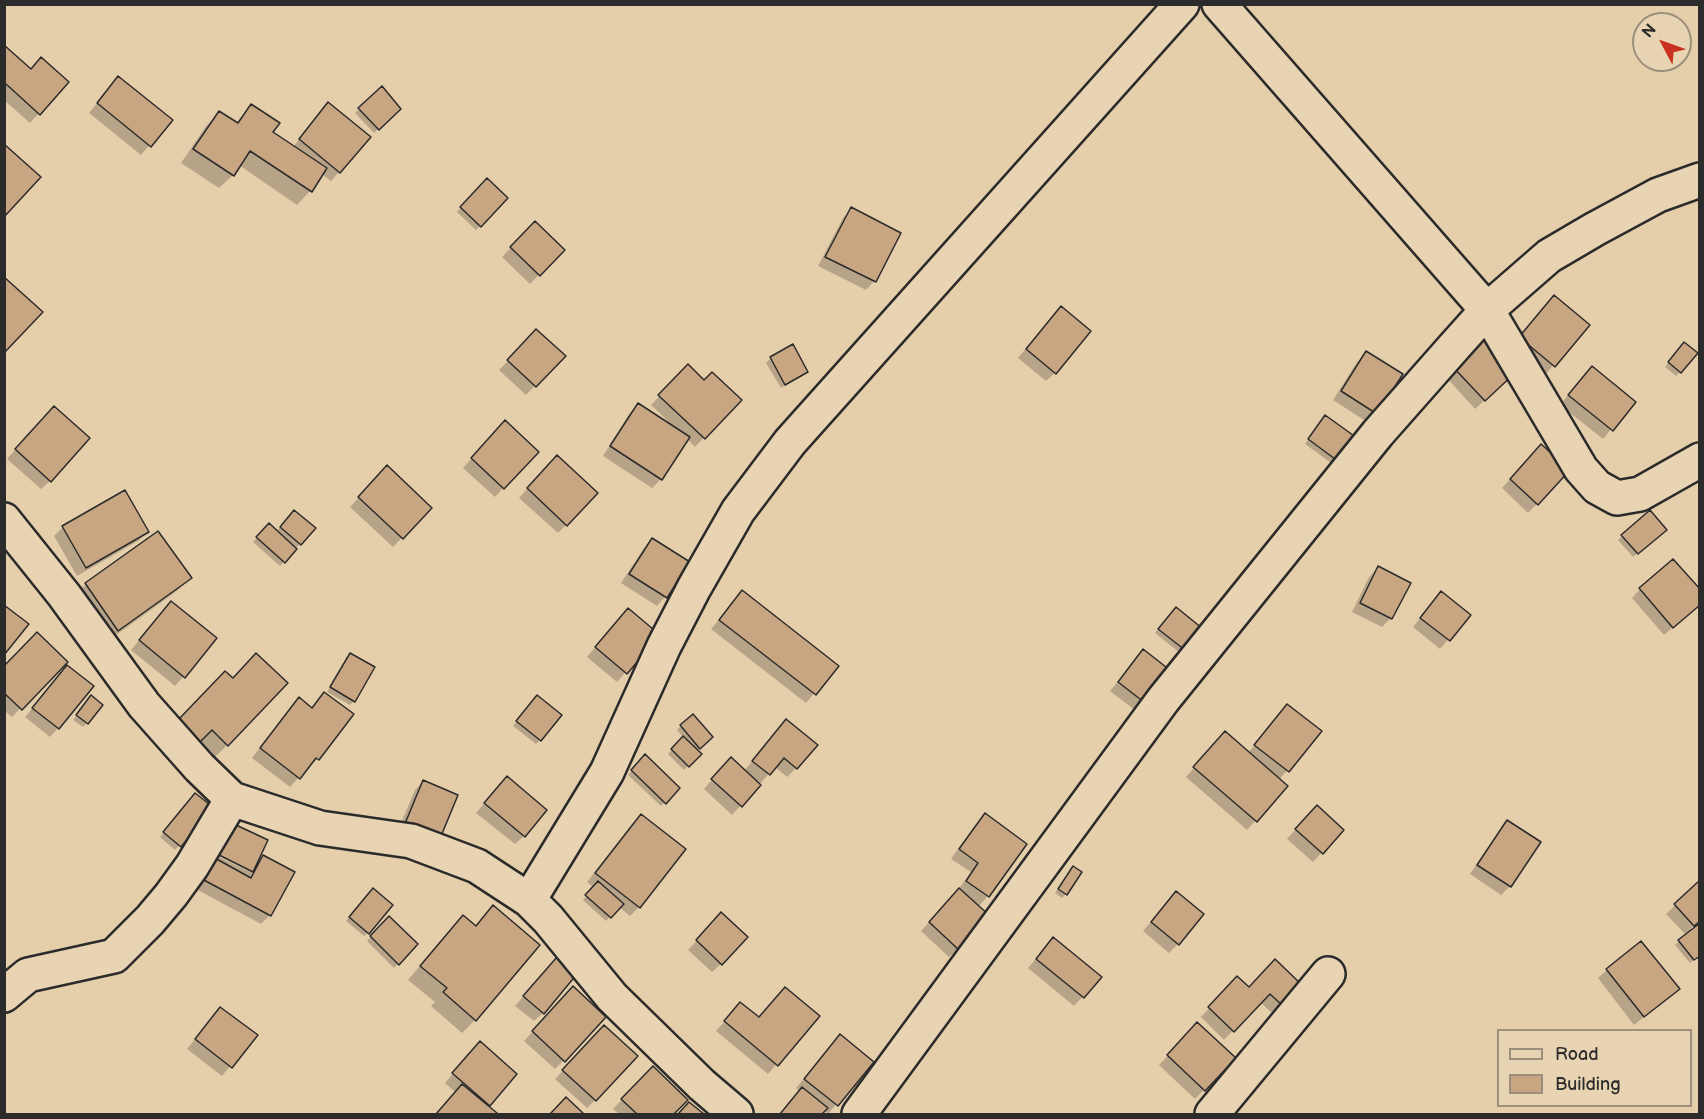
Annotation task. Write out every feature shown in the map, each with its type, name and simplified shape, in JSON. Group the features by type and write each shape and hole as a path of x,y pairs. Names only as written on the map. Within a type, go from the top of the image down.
{"street":[{"path":"529,900 607,772 664,646 738,511 790,442 1182,4"},
{"path":"1219,4 1487,310 1581,469 1597,487 1617,498 1640,494 1700,460"},
{"path":"859,1114 1163,700 1378,434 1487,310 1549,256 1658,195 1700,180"},
{"path":"4,520 64,595 144,705 199,767 232,799 320,828 411,841 477,866 529,900 548,919 612,996 702,1085 736,1114"},
{"path":"4,995 28,975 114,956 171,895 192,866 232,799"},
{"path":"1212,1114 1328,974"}],"building":[{"path":"4,45 31,69 41,57 69,82 40,115 6,84 4,86"},
{"path":"118,76 173,120 151,147 97,103"},
{"path":"382,86 401,109 379,130 358,108"},
{"path":"328,102 371,137 340,173 299,139"},
{"path":"251,104 280,123 273,132 327,168 312,192 250,151 234,176 193,149 219,111 238,123"},
{"path":"4,144 41,177 4,217"},
{"path":"487,178 508,198 481,227 460,207"},
{"path":"851,207 901,233 876,282 825,257"},
{"path":"535,221 565,250 540,276 510,247"},
{"path":"4,277 43,312 4,353"},
{"path":"1554,295 1590,325 1555,367 1519,337"},
{"path":"1061,306 1091,331 1056,374 1026,349"},
{"path":"536,329 566,356 536,387 507,360"},
{"path":"1484,339 1515,373 1485,401 1453,367"},
{"path":"1684,342 1698,353 1681,373 1668,362"},
{"path":"793,344 808,372 785,385 770,357"},
{"path":"1366,351 1403,374 1377,414 1341,391"},
{"path":"688,364 704,380 712,372 742,400 705,439 658,395"},
{"path":"1592,366 1636,402 1613,431 1568,395"},
{"path":"638,403 690,437 662,480 610,446"},
{"path":"54,406 90,438 51,482 15,449"},
{"path":"1325,415 1357,438 1339,462 1308,439"},
{"path":"505,420 539,452 504,489 471,458"},
{"path":"1541,444 1570,470 1538,505 1510,479"},
{"path":"557,455 598,493 567,526 527,488"},
{"path":"387,465 432,508 403,539 358,497"},
{"path":"125,490 149,532 86,568 62,526"},
{"path":"294,510 316,528 301,545 280,527"},
{"path":"1650,510 1667,530 1638,554 1621,535"},
{"path":"269,523 297,549 285,563 256,537"},
{"path":"158,531 192,578 118,631 85,583"},
{"path":"652,538 690,562 667,598 629,574"},
{"path":"1673,559 1700,589 1700,605 1673,628 1639,588"},
{"path":"1378,566 1411,583 1392,619 1360,603"},
{"path":"742,590 839,666 816,695 719,620"},
{"path":"1441,591 1471,615 1450,641 1420,618"},
{"path":"171,601 217,638 185,678 139,640"},
{"path":"4,605 29,624 4,655"},
{"path":"1176,607 1208,633 1190,654 1158,629"},
{"path":"628,608 660,635 627,674 595,647"},
{"path":"37,632 68,662 22,710 4,693 4,666"},
{"path":"1143,649 1175,674 1149,706 1118,682"},
{"path":"256,653 288,683 228,746 212,730 200,742 178,720 225,671 233,678"},
{"path":"350,653 375,667 355,702 330,687"},
{"path":"67,665 94,686 59,729 32,708"},
{"path":"324,692 354,714 319,760 316,758 300,779 260,748 299,697 312,708"},
{"path":"91,695 103,705 88,724 76,715"},
{"path":"537,695 562,715 541,741 516,721"},
{"path":"1287,704 1322,731 1289,772 1254,745"},
{"path":"693,714 713,737 700,749 680,725"},
{"path":"786,719 818,745 797,769 784,758 770,775 752,761"},
{"path":"1225,731 1288,786 1257,822 1193,767"},
{"path":"683,736 702,754 689,767 671,749"},
{"path":"645,754 680,788 666,804 631,770"},
{"path":"731,757 761,785 742,807 711,779"},
{"path":"507,776 547,810 525,837 484,803"},
{"path":"423,780 458,795 439,841 404,826"},
{"path":"195,793 213,807 181,847 163,832"},
{"path":"1317,805 1344,830 1323,854 1295,829"},
{"path":"985,813 1027,844 989,897 966,881 978,863 959,849"},
{"path":"641,814 686,849 640,908 595,873"},
{"path":"1507,820 1541,842 1511,887 1477,865"},
{"path":"234,824 268,840 253,872 219,855"},
{"path":"263,855 295,872 271,916 202,879 213,857 251,878"},
{"path":"1073,866 1082,872 1067,895 1058,889"},
{"path":"1700,880 1700,921 1694,926 1674,904"},
{"path":"598,881 624,904 611,918 585,895"},
{"path":"373,888 393,905 369,934 349,917"},
{"path":"959,888 990,916 959,950 929,922"},
{"path":"1176,891 1204,914 1179,945 1151,922"},
{"path":"493,905 540,945 476,1021 443,992 447,988 420,966 463,915 476,926"},
{"path":"721,912 748,937 722,965 696,940"},
{"path":"389,916 418,944 399,965 370,936"},
{"path":"1700,923 1700,956 1694,960 1678,940"},
{"path":"1053,937 1102,977 1084,998 1036,959"},
{"path":"1641,941 1680,989 1644,1017 1606,969"},
{"path":"557,957 577,974 544,1014 523,996"},
{"path":"1275,959 1301,984 1282,1005 1270,994 1234,1032 1208,1007 1237,976 1249,987"},
{"path":"573,986 606,1017 565,1062 532,1031"},
{"path":"785,987 820,1016 778,1066 724,1021 740,1002 759,1017"},
{"path":"220,1007 258,1035 232,1068 195,1039"},
{"path":"1197,1022 1236,1058 1205,1091 1167,1055"},
{"path":"604,1025 638,1056 596,1101 562,1070"},
{"path":"840,1034 874,1062 838,1106 804,1079"},
{"path":"480,1041 517,1074 490,1106 452,1073"},
{"path":"653,1066 688,1100 674,1114 637,1114 621,1099"},
{"path":"462,1084 497,1113 436,1114"},
{"path":"802,1087 828,1108 822,1114 780,1114"},
{"path":"566,1097 584,1114 550,1114"},
{"path":"689,1102 704,1114 678,1114"}]}
